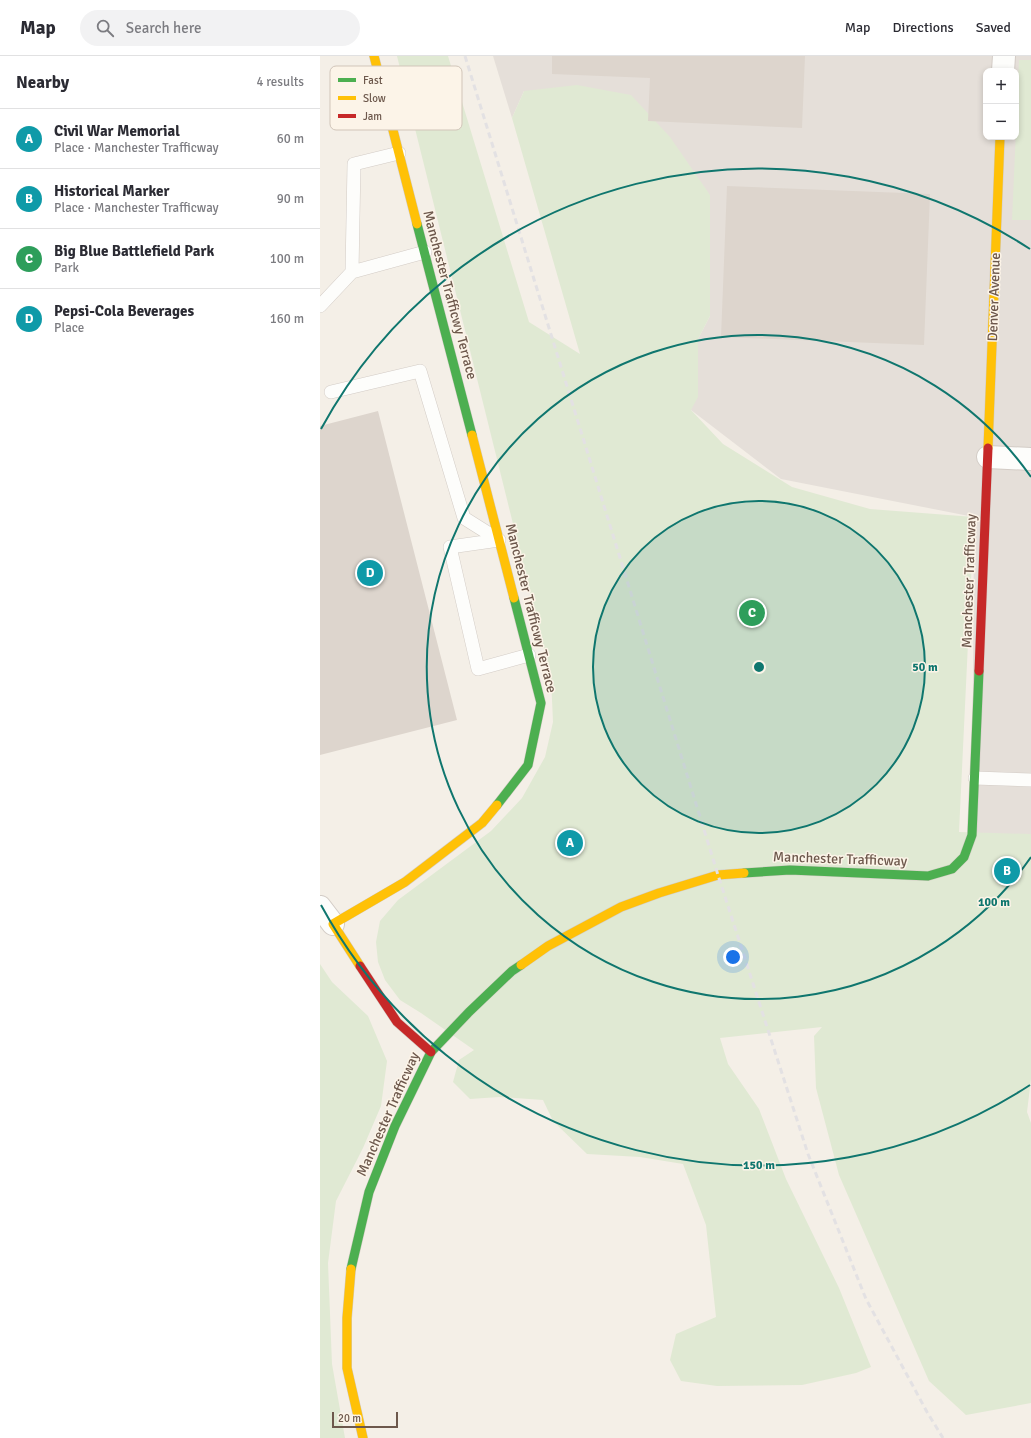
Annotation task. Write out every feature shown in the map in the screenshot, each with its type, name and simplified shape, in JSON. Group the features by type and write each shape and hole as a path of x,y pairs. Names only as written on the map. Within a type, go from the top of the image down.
{"street":[{"name":"Manchester Trafficwy Terrace","path":"374,56 377,66"},
{"path":"1003,68 1004,56"},
{"name":"Manchester Trafficwy Terrace","path":"393,130 541,703 528,764 482,823 405,882 326,916 397,1022 431,1052"},
{"name":"Denver Avenue","path":"988,457 1000,140"},
{"path":"988,457 1031,459"},
{"name":"Manchester Trafficway","path":"363,1438 347,1368 346,1318 351,1270 369,1192 395,1126 431,1052 469,1012 512,971 548,946 621,908 718,875 790,870 928,876 952,869 964,857 972,835 988,457"}],"lane":[{"path":"352,272 354,164 399,153"},
{"path":"320,306 352,272 425,252"},
{"path":"331,392 420,371 464,518 499,540"},
{"path":"499,540 450,547 478,670 529,655"},
{"path":"975,778 1031,780"}],"shaded area":[{"path":"493,56 1031,56 1031,836 972,835 974,517 781,479 691,410 698,339 710,316 524,91 512,118"}],"green space":[{"path":"397,56 448,56 451,66 399,66"},
{"path":"1019,60 1031,60 1031,220 1012,220 1016,140 1019,140"},
{"path":"577,85 631,95 670,137 710,195 710,316 698,339 698,397 691,410 723,444 792,487 870,509 974,517 959,832 1031,834 1031,1079 1027,1112 1031,1123 1031,1403 966,1415 929,1381 839,1175 816,1088 814,1036 822,1027 720,1038 728,1064 759,1109 786,1179 839,1288 871,1367 856,1373 802,1385 717,1386 681,1381 670,1360 676,1334 716,1317 706,1225 683,1164 640,1157 587,1154 553,1121 543,1100 499,1097 470,1099 453,1082 459,1060 474,1050 400,1000 385,980 378,962 376,942 380,921 398,900 491,831 522,798 545,757 553,722 551,677 415,130 462,130 462,102 529,322 580,354 512,118 524,91"},
{"path":"320,964 332,982 368,1016 387,1061 381,1106 363,1148 336,1201 328,1263 332,1364 345,1438 320,1438"}],"building":[{"path":"552,56 805,56 802,128 648,121 650,78 552,74"},
{"path":"727,186 930,194 924,345 721,337"},
{"path":"378,411 457,720 320,755 320,426"}],"railway":[{"path":"465,56 718,875 808,1154 866,1299 927,1412 943,1438"}],"traffic: fast":[{"path":"417,224 472,435"},
{"path":"497,805 528,765 541,703 514,598"},
{"path":"744,873 790,870 928,876 952,869 964,857 972,835 979,671"},
{"path":"351,1269 369,1192 395,1126 431,1052 469,1012 512,971 521,965"}],"traffic: slow":[{"path":"374,56 377,66"},
{"path":"393,130 417,224"},
{"path":"988,448 1000,140"},
{"path":"472,435 514,598"},
{"path":"360,966 333,924 405,882 482,823 497,805"},
{"path":"521,965 548,946 621,907 659,893 718,875 744,873"},
{"path":"351,1269 347,1318 347,1368 363,1438"}],"traffic: jam":[{"path":"979,671 988,448"},
{"path":"360,966 397,1022 431,1052"}],"place":[{"name":"Pepsi-Cola Beverages","path":"370,573"},
{"name":"Big Blue Battlefield Park","path":"752,613"},
{"name":"Civil War Memorial","path":"570,843"},
{"name":"Historical Marker","path":"1007,871"}]}
